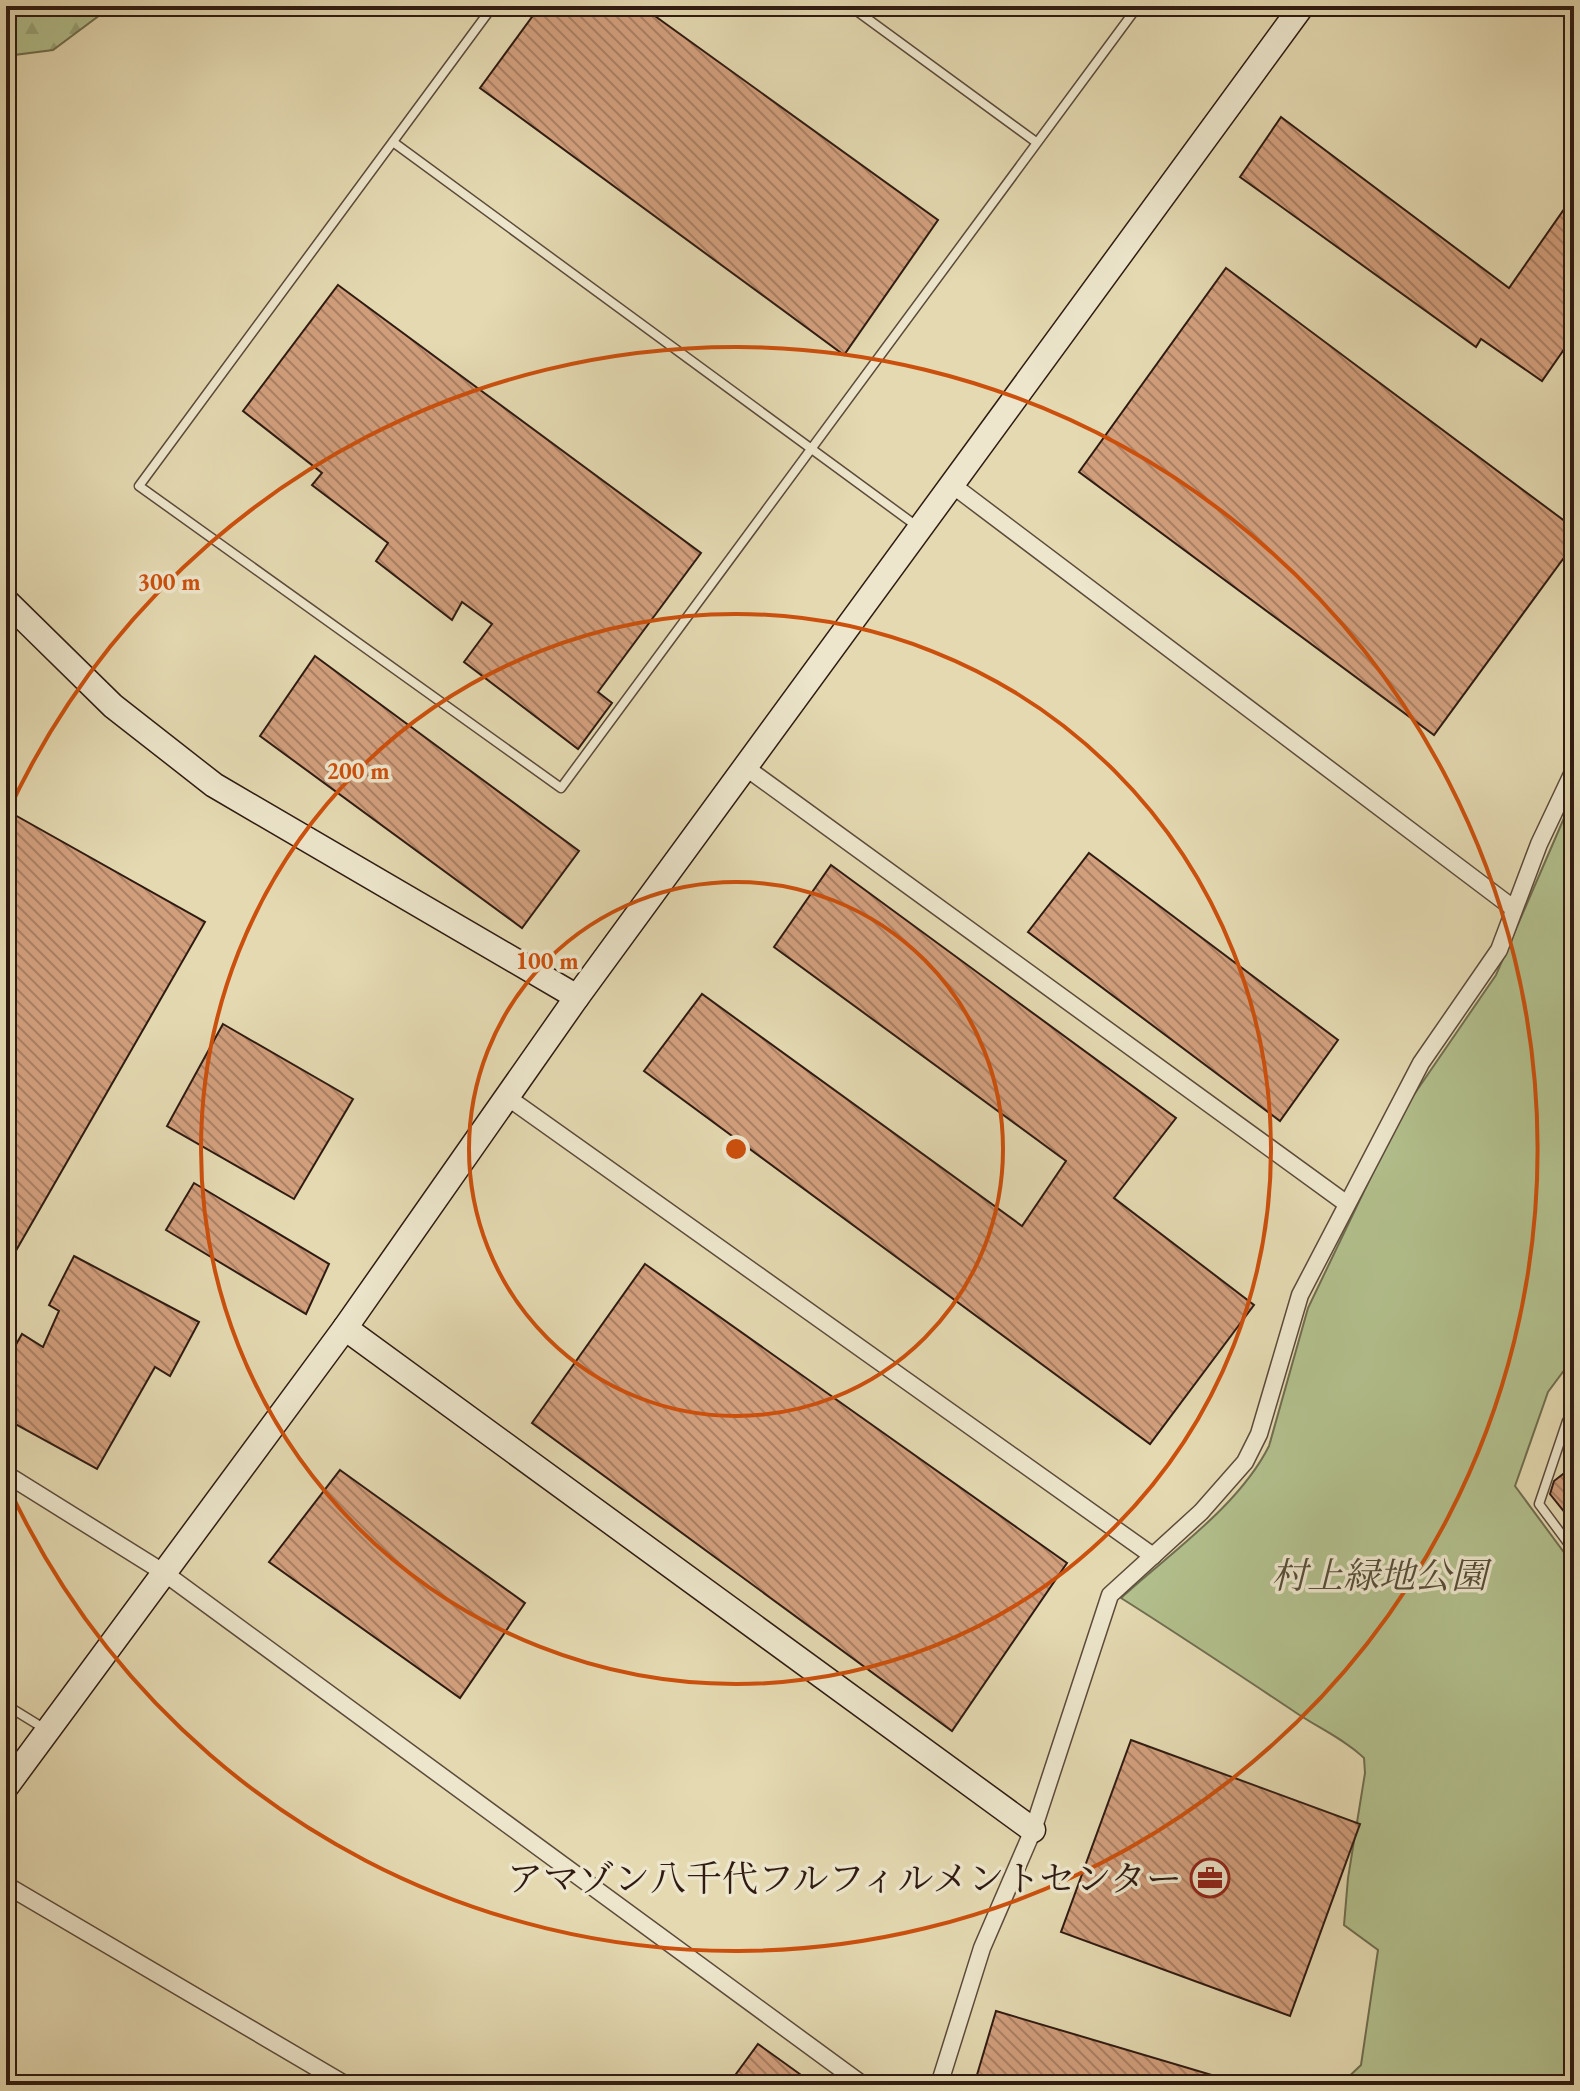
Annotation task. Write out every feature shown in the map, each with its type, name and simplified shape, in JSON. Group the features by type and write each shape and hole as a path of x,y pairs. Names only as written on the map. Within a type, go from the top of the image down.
{"street":[{"path":"6,1787 345,1328 577,997 1302,6"},
{"path":"951,484 1513,908"},
{"path":"6,601 113,706 214,785 577,997"},
{"path":"745,767 1347,1204"},
{"path":"939,2085 982,1948 1033,1830 1110,1595 1201,1512 1245,1462 1259,1434 1300,1295 1421,1063 1499,950 1539,844 1574,770"},
{"path":"507,1097 1153,1556"},
{"path":"345,1328 1033,1830"},
{"path":"6,1474 163,1572 863,2085"},
{"path":"6,1885 346,2085"}],"lane":[{"path":"493,6 139,486 561,788 1138,6"},
{"path":"850,6 1036,142"},
{"path":"393,142 919,528"},
{"path":"1574,1424 1567,1421 1539,1504 1574,1551"},
{"path":"6,1705 50,1731"}],"green space":[{"path":"6,6 112,6 53,50 6,56"},
{"name":"村上緑地公園","path":"1574,795 1574,1357 1548,1392 1515,1486 1574,1566 1574,2085 1340,2085 1361,2065 1378,1950 1344,1925 1348,1878 1365,1773 1364,1758 1121,1598 1222,1509 1256,1468 1269,1446 1308,1308 1402,1112 1496,975"}],"building":[{"path":"540,6 641,6 938,220 844,355 480,88"},
{"path":"1281,117 1509,288 1574,195 1574,335 1542,381 1481,339 1476,347 1240,177"},
{"path":"1226,268 1574,528 1574,544 1434,735 1079,472"},
{"path":"338,285 701,553 598,692 612,703 578,749 464,662 492,624 462,602 452,620 376,561 388,543 312,485 322,473 243,411"},
{"path":"315,656 579,851 522,928 260,736"},
{"path":"6,810 205,922 6,1268"},
{"path":"1089,853 1338,1040 1280,1121 1028,932"},
{"path":"831,865 1176,1118 1114,1198 1254,1305 1150,1444 644,1071 702,994 1022,1226 1066,1161 774,947"},
{"path":"223,1024 353,1099 294,1199 167,1126"},
{"path":"194,1183 329,1264 306,1314 166,1230"},
{"path":"74,1256 199,1322 170,1376 155,1367 97,1469 6,1419 6,1362 22,1334 43,1347 59,1311 49,1305"},
{"path":"645,1264 1067,1563 952,1731 532,1423"},
{"path":"340,1470 525,1603 460,1698 269,1562"},
{"path":"1567,1471 1574,1481 1574,1524 1550,1494 1554,1481"},
{"name":"アマゾン八千代フルフィルメントセンター","path":"1131,1740 1360,1824 1290,2016 1061,1932"},
{"path":"996,2011 1232,2081 1232,2085 974,2085"},
{"path":"758,2044 815,2085 728,2085"}],"place":[{"name":"アマゾン八千代フルフィルメントセンター","path":"1210,1878"}]}
